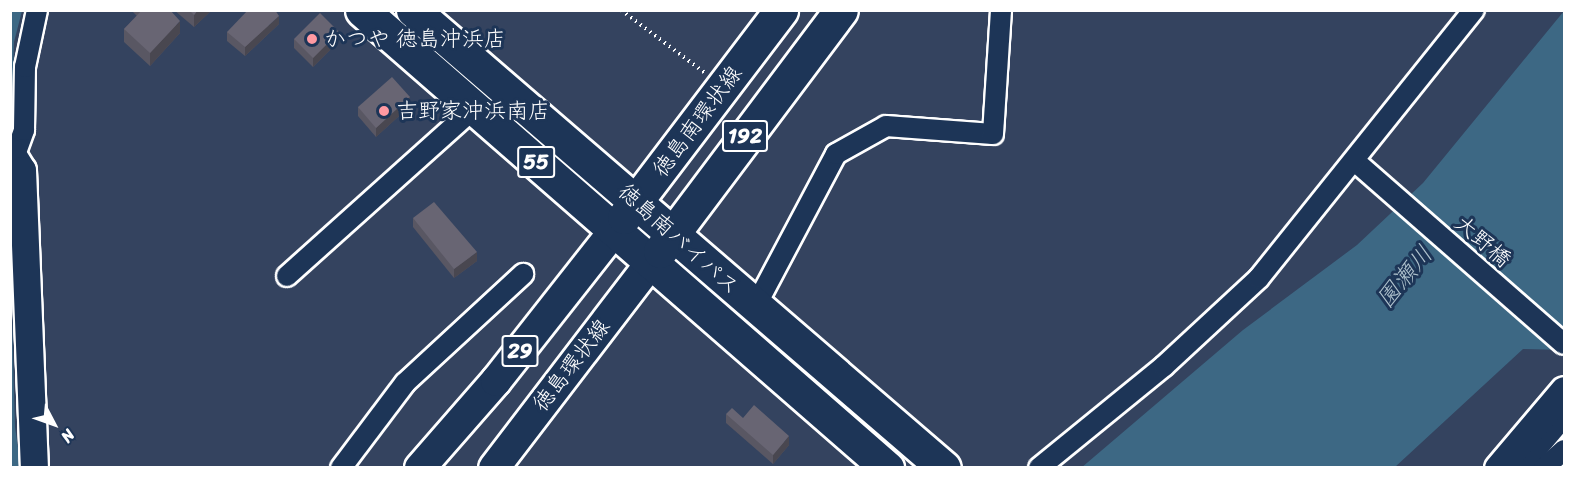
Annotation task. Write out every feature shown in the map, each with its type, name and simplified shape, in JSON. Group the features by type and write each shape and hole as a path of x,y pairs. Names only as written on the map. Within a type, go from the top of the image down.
{"highway":[{"name":"徳島南バイパス","path":"362,10 887,468"},
{"name":"徳島南バイパス","path":"413,10 637,200 755,307 944,468"},
{"name":"徳島南環状線","path":"614,231 781,10"},
{"name":"徳島南環状線","path":"651,263 841,10"}],"main road":[{"name":"29","path":"420,468 496,381 614,231"},
{"name":"徳島環状線","path":"494,468 651,263"}],"street":[{"path":"33,468 22,170 13,153 24,130 25,67 37,10"},
{"path":"755,307 836,154 886,126 993,134 1001,10"},
{"path":"1039,468 1164,366 1259,278 1363,168 1474,10"},
{"path":"287,276 474,108"},
{"name":"大野橋","path":"1363,168 1564,344"},
{"path":"341,468 405,383 523,274"},
{"path":"1498,468 1564,390"},
{"path":"1521,468 1564,417"},
{"path":"1547,467 1564,450"}],"path":[{"path":"621,10 723,88"}],"water":[{"path":"11,11 22,11 14,42 11,153"},
{"name":"園瀬川","path":"1564,11 1564,350 1523,349 1395,467 1081,468 1243,330 1357,245 1423,183"},
{"path":"10,241 15,427 21,468 10,467"}],"building":[{"path":"142,10 170,10 180,21 150,53 124,29"},
{"path":"248,10 275,10 279,16 245,47 227,32"},
{"path":"320,13 339,32 313,58 294,39"},
{"name":"吉野家沖浜南店","path":"392,77 410,97 376,128 358,107"},
{"path":"434,202 477,252 454,269 413,218"},
{"path":"754,405 789,436 773,455 726,414 732,408 743,418"}],"place":[{"name":"かつや 徳島沖浜店","path":"312,39"},
{"name":"吉野家沖浜南店","path":"384,111"}]}
